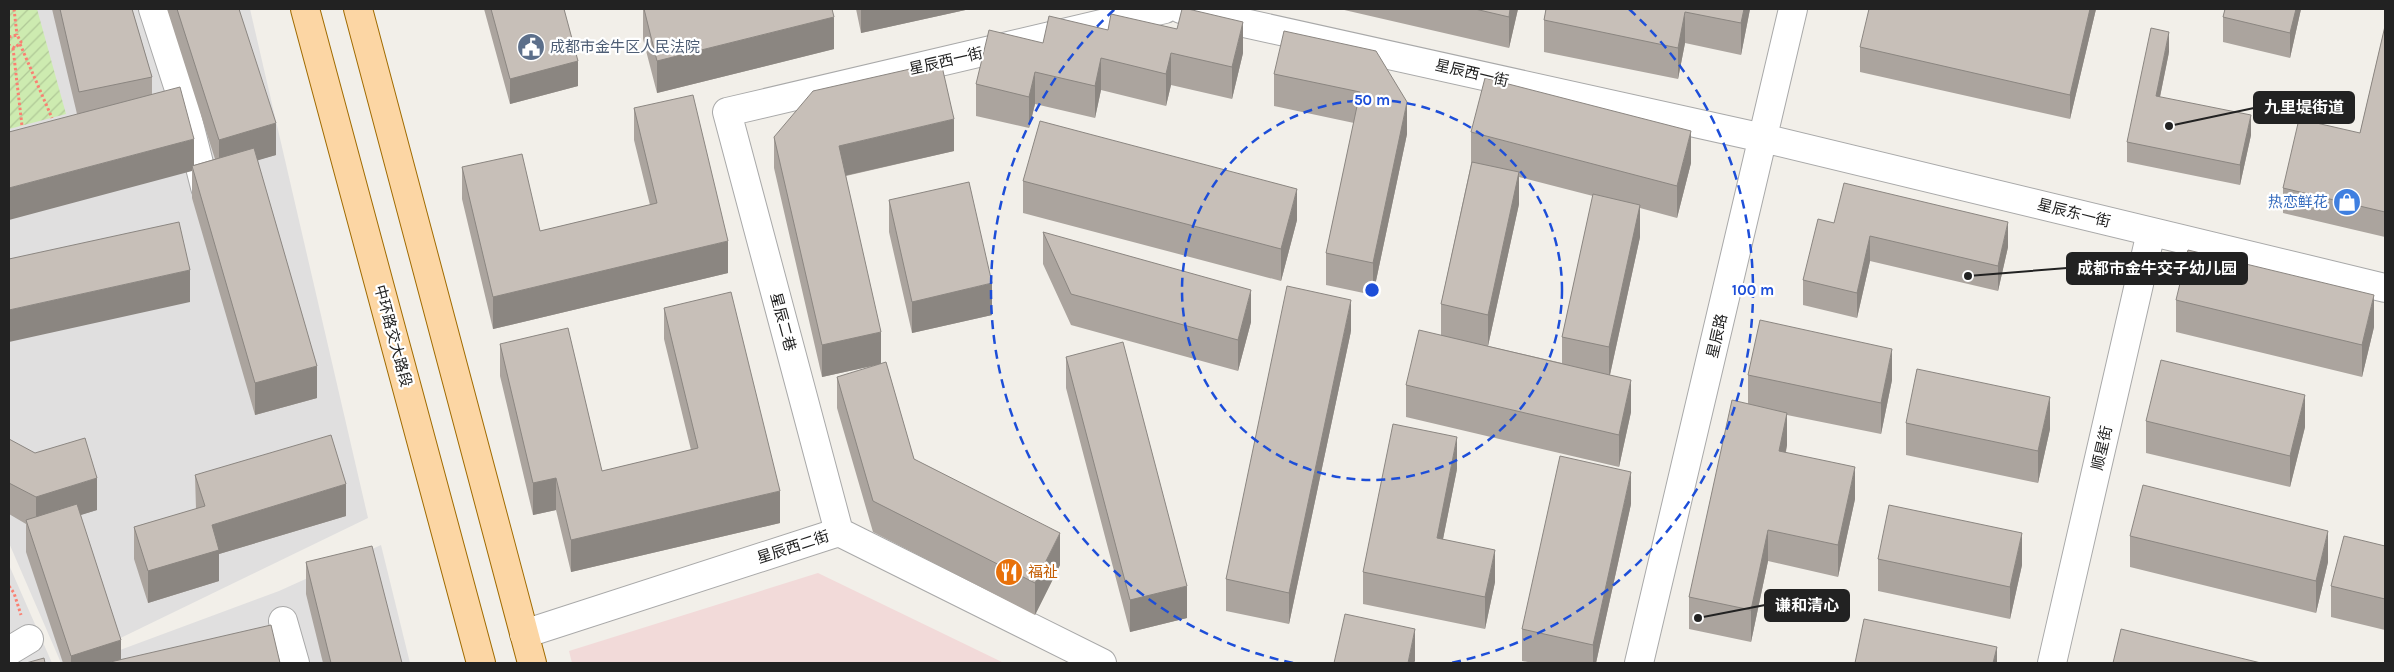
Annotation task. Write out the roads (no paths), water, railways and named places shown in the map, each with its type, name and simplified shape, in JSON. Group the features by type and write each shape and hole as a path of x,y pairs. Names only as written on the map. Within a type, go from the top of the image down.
{"main road":[{"name":"中环路交大路段","path":"305,9 481,663"},
{"path":"358,9 532,663"}],"street":[{"path":"153,9 185,108 205,187"},
{"name":"星辰西一街","path":"727,112 1165,9"},
{"name":"星辰西一街","path":"1181,9 1764,138"},
{"name":"星辰路","path":"1639,663 1794,9"},
{"path":"157,115 185,108"},
{"name":"星辰二巷","path":"727,112 839,532"},
{"name":"星辰东一街","path":"1764,138 2385,288"},
{"name":"顺星街","path":"2052,663 2151,232"},
{"name":"星辰西二街","path":"524,634 839,532 1102,663"},
{"path":"284,621 295,663"}],"place":[{"name":"成都市金牛区人民法院","path":"531,47"},
{"name":"九里堤街道","path":"2169,126"},
{"name":"热恋鲜花","path":"2347,202"},
{"name":"成都市金牛交子幼儿园","path":"1968,276"},
{"name":"福祉","path":"1009,572"},
{"name":"谦和清心","path":"1698,618"}]}
